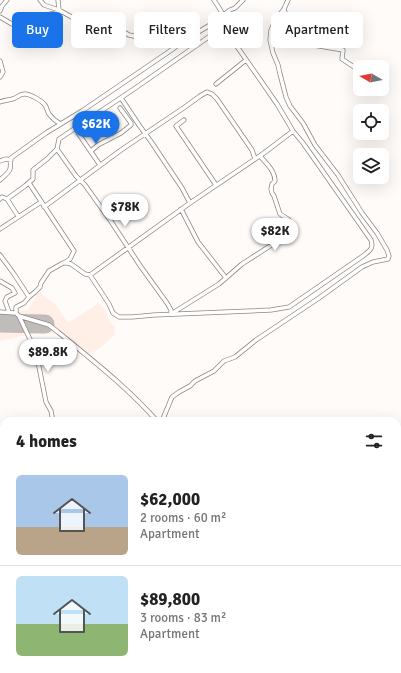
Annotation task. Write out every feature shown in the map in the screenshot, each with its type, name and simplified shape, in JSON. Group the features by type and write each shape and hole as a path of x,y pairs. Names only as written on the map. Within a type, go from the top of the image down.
{"street":[{"path":"0,11 7,0"},
{"path":"40,0 44,5 60,11 86,25 119,30 134,36"},
{"path":"58,0 60,11"},
{"path":"214,0 221,12"},
{"path":"227,12 236,8 244,0"},
{"path":"164,417 172,397 190,386 195,381 214,371 224,361 235,357 256,340 362,267 373,262 388,259 389,256 388,250 377,233 342,184 338,175 315,145 301,119 290,106 286,97 270,40 271,30 288,0"},
{"path":"284,9 290,24 294,24 314,34 312,42 313,45 343,50 342,59 353,66"},
{"path":"0,17 12,24 60,11"},
{"path":"7,199 29,184 33,179 33,170 57,149 59,139 121,98 220,28 229,35 277,104 293,131 303,143 373,245 372,250 289,307 271,310 154,314 119,317 113,313 109,304 90,275 85,274 71,264 63,263"},
{"path":"0,180 9,172 11,158 174,48"},
{"path":"216,84 246,60"},
{"path":"0,61 3,72 0,77"},
{"path":"44,207 81,181 100,165 207,92 212,94 221,105 252,150 255,159"},
{"path":"0,102 26,93 44,104 49,114 61,124"},
{"path":"121,98 182,188 190,203"},
{"path":"91,151 98,145 121,133 131,125 120,108"},
{"path":"184,120 176,126 216,186"},
{"path":"90,275 181,209 260,156 293,131"},
{"path":"78,133 100,165"},
{"path":"57,149 110,220 167,303 171,310 171,314"},
{"path":"171,314 219,284 242,264 284,237 290,222 280,214 271,189 272,184 275,181 275,176 260,156"},
{"path":"0,161 6,159 10,160"},
{"path":"29,184 74,251 70,258 49,271 37,290 24,303 16,308 36,352 46,402 53,417"},
{"path":"0,198 2,197 7,199 18,216"},
{"path":"0,229 41,202"},
{"path":"181,209 198,242 226,278"},
{"path":"0,255 29,297"},
{"path":"0,281 12,288 15,293 7,297 5,301 9,312"},
{"path":"0,312 18,314 49,325 123,385 154,417"}],"shaded area":[{"path":"39,292 56,305 68,323 99,303 106,311 110,323 114,326 114,335 100,348 84,357 57,335 50,333 22,336 0,341 0,310 28,310"}],"runway":[{"path":"0,323 45,324"}]}
